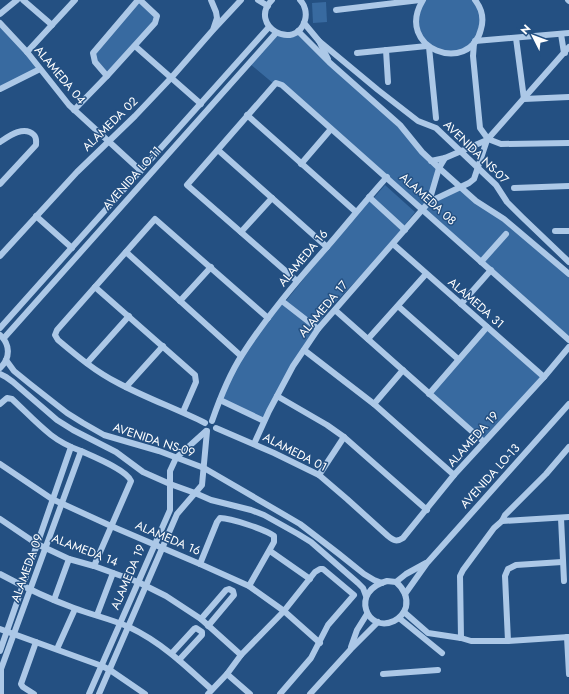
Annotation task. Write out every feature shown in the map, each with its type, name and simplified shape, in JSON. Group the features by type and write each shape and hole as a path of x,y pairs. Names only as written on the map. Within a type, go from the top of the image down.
{"street":[{"path":"0,14 17,0"},
{"path":"23,0 52,25"},
{"path":"28,52 75,0"},
{"path":"74,110 107,76 135,46 155,23 157,19 155,14 139,0 93,53 94,62 107,76"},
{"path":"211,0 216,12 216,23 213,30"},
{"name":"ALAMEDA 02","path":"0,256 108,141 172,78 241,0"},
{"path":"258,0 268,6"},
{"path":"272,0 268,6 266,20 269,26 276,33 284,35 298,31 304,23 306,17 303,1"},
{"path":"336,10 381,2 409,2 422,0"},
{"path":"422,0 417,14 416,27 421,39 428,47 446,54 457,53 467,49 475,42 569,33"},
{"path":"476,0 482,16 480,32 475,42 473,56 480,128 487,140 501,144 569,143"},
{"path":"409,2 419,7"},
{"name":"ALAMEDA 04","path":"0,23 28,52 69,105 141,171"},
{"name":"AVENIDA NS-07","path":"304,23 319,41 378,90 418,121 436,128 496,185 513,208 569,262"},
{"name":"AVENIDA LO-11","path":"0,328 269,26"},
{"name":"AVENIDA NS-07","path":"298,31 329,62 400,125 431,161 476,201 504,219 569,274"},
{"path":"480,32 490,40"},
{"name":"AVENIDA LO-11","path":"2,336 276,33"},
{"path":"561,34 566,53"},
{"path":"516,38 524,99"},
{"path":"412,47 421,39"},
{"name":"AVENIDA NS-07","path":"319,41 329,62"},
{"path":"135,46 201,104"},
{"path":"357,52 428,47"},
{"path":"428,47 436,118"},
{"path":"431,161 445,158 487,140 566,53 569,47"},
{"path":"467,49 473,56"},
{"path":"386,50 388,82"},
{"path":"431,63 435,51"},
{"path":"0,89 40,69"},
{"name":"ALAMEDA 08","path":"247,116 274,84 278,83 282,85 567,338"},
{"path":"524,99 569,97"},
{"path":"297,281 187,185 247,116 356,212"},
{"path":"301,164 331,129"},
{"path":"0,142 14,134 25,131 32,134 36,138 36,144 0,184"},
{"path":"430,202 469,183 474,179 487,140"},
{"path":"218,150 327,247"},
{"path":"430,202 439,168 445,158"},
{"name":"ALAMEDA 16","path":"208,422 242,356 268,318 297,281 387,177"},
{"path":"514,188 569,186"},
{"path":"241,232 272,198"},
{"path":"369,198 405,230"},
{"name":"ALAMEDA 17","path":"254,444 292,366 318,329 430,202"},
{"path":"36,216 72,248"},
{"path":"176,458 207,431 212,432 216,428 215,424 126,388 87,363 58,340 55,335 57,330 155,219 268,318"},
{"path":"555,231 569,231"},
{"path":"481,262 506,234"},
{"name":"ALAMEDA 31","path":"393,244 544,377"},
{"path":"126,252 242,356"},
{"path":"180,301 211,267"},
{"path":"461,304 491,270"},
{"path":"368,339 426,274"},
{"path":"95,287 196,377 196,382 183,412"},
{"path":"282,301 318,329"},
{"path":"398,306 458,360"},
{"path":"335,310 484,442"},
{"path":"87,363 129,316"},
{"path":"429,394 487,327"},
{"path":"0,368 6,360 8,349 2,336"},
{"path":"126,388 163,346"},
{"name":"ALAMEDA 19","path":"392,540 398,541 403,538 454,475 544,377 569,347"},
{"path":"304,350 374,404 454,475"},
{"name":"AVENIDA NS-09","path":"6,360 14,371 30,384 67,413 88,426 104,435 144,446 204,468 300,524 364,574 382,583"},
{"path":"374,404 403,370"},
{"name":"AVENIDA NS-09","path":"0,374 13,382 47,412 73,430 116,452 143,472 210,500 252,510 298,534 310,542 358,583 366,596"},
{"path":"277,396 315,417 344,437 427,510"},
{"path":"2,402 6,398 12,399 51,435 125,473 129,477 131,481 94,566"},
{"path":"220,400 264,421"},
{"name":"AVENIDA LO-13","path":"405,594 427,563 569,404"},
{"path":"207,431 204,427 208,422"},
{"name":"ALAMEDA 01","path":"216,428 298,464 319,475 392,540"},
{"name":"ALAMEDA 19","path":"99,694 177,514 202,484 207,431"},
{"path":"319,475 344,437"},
{"name":"ALAMEDA 09","path":"0,651 70,446"},
{"path":"461,638 460,576 470,559 494,528 502,522 505,515 546,474 569,448"},
{"name":"ALAMEDA 09","path":"1,694 0,673 81,451"},
{"name":"ALAMEDA 19","path":"89,694 170,510 170,471 176,458"},
{"name":"ALAMEDA 16","path":"1,466 62,504 249,586 284,611 320,643"},
{"path":"502,522 569,517"},
{"path":"200,564 216,522 220,518 269,533 274,536 274,542 249,586"},
{"path":"561,518 564,581"},
{"name":"ALAMEDA 14","path":"0,519 37,544 69,559 94,566 138,582 182,606 201,619 241,655"},
{"path":"270,551 310,579"},
{"path":"54,600 69,559"},
{"path":"508,641 505,578 508,569 516,565 562,562"},
{"name":"AVENIDA LO-13","path":"396,582 406,574 427,563"},
{"path":"0,574 30,590 75,609 97,615 129,627 144,635 172,653 209,692 227,674 241,655 284,611 318,570 322,568 354,596 328,625 311,658 280,694"},
{"path":"97,615 114,573"},
{"path":"387,581 396,582 405,594 407,602 404,612 399,618 389,623 378,622 372,619 367,614 365,606 366,596 377,584 387,581"},
{"path":"201,619 226,590 229,589 233,591 234,595 208,626"},
{"path":"57,649 75,609"},
{"path":"404,612 428,633 471,641 508,641 568,637 569,674"},
{"path":"351,649 357,630 367,614"},
{"path":"399,618 442,653"},
{"path":"310,694 378,622"},
{"path":"172,653 194,629 196,628 200,630 202,635 179,660"},
{"path":"0,629 102,666 145,694"},
{"path":"423,638 428,633"},
{"path":"34,694 23,688 21,684 36,642"},
{"path":"383,674 438,670"},
{"path":"227,674 250,694"}],"shaded area":[{"path":"138,0 155,14 156,21 107,76 93,59 94,51"},
{"path":"423,0 475,0 482,16 474,43 457,53 435,51 418,33 419,7"},
{"path":"326,2 327,22 313,23 312,3"},
{"path":"0,23 40,69 0,88"},
{"path":"298,31 366,95 439,168 430,202 461,187 569,273 569,340 278,83 274,84 249,63 276,33"},
{"path":"385,185 415,212 403,227 405,230 329,309 316,327 264,421 220,400 232,373 268,318 286,301 369,197 372,200"},
{"path":"487,327 544,377 484,442 429,394"}]}
